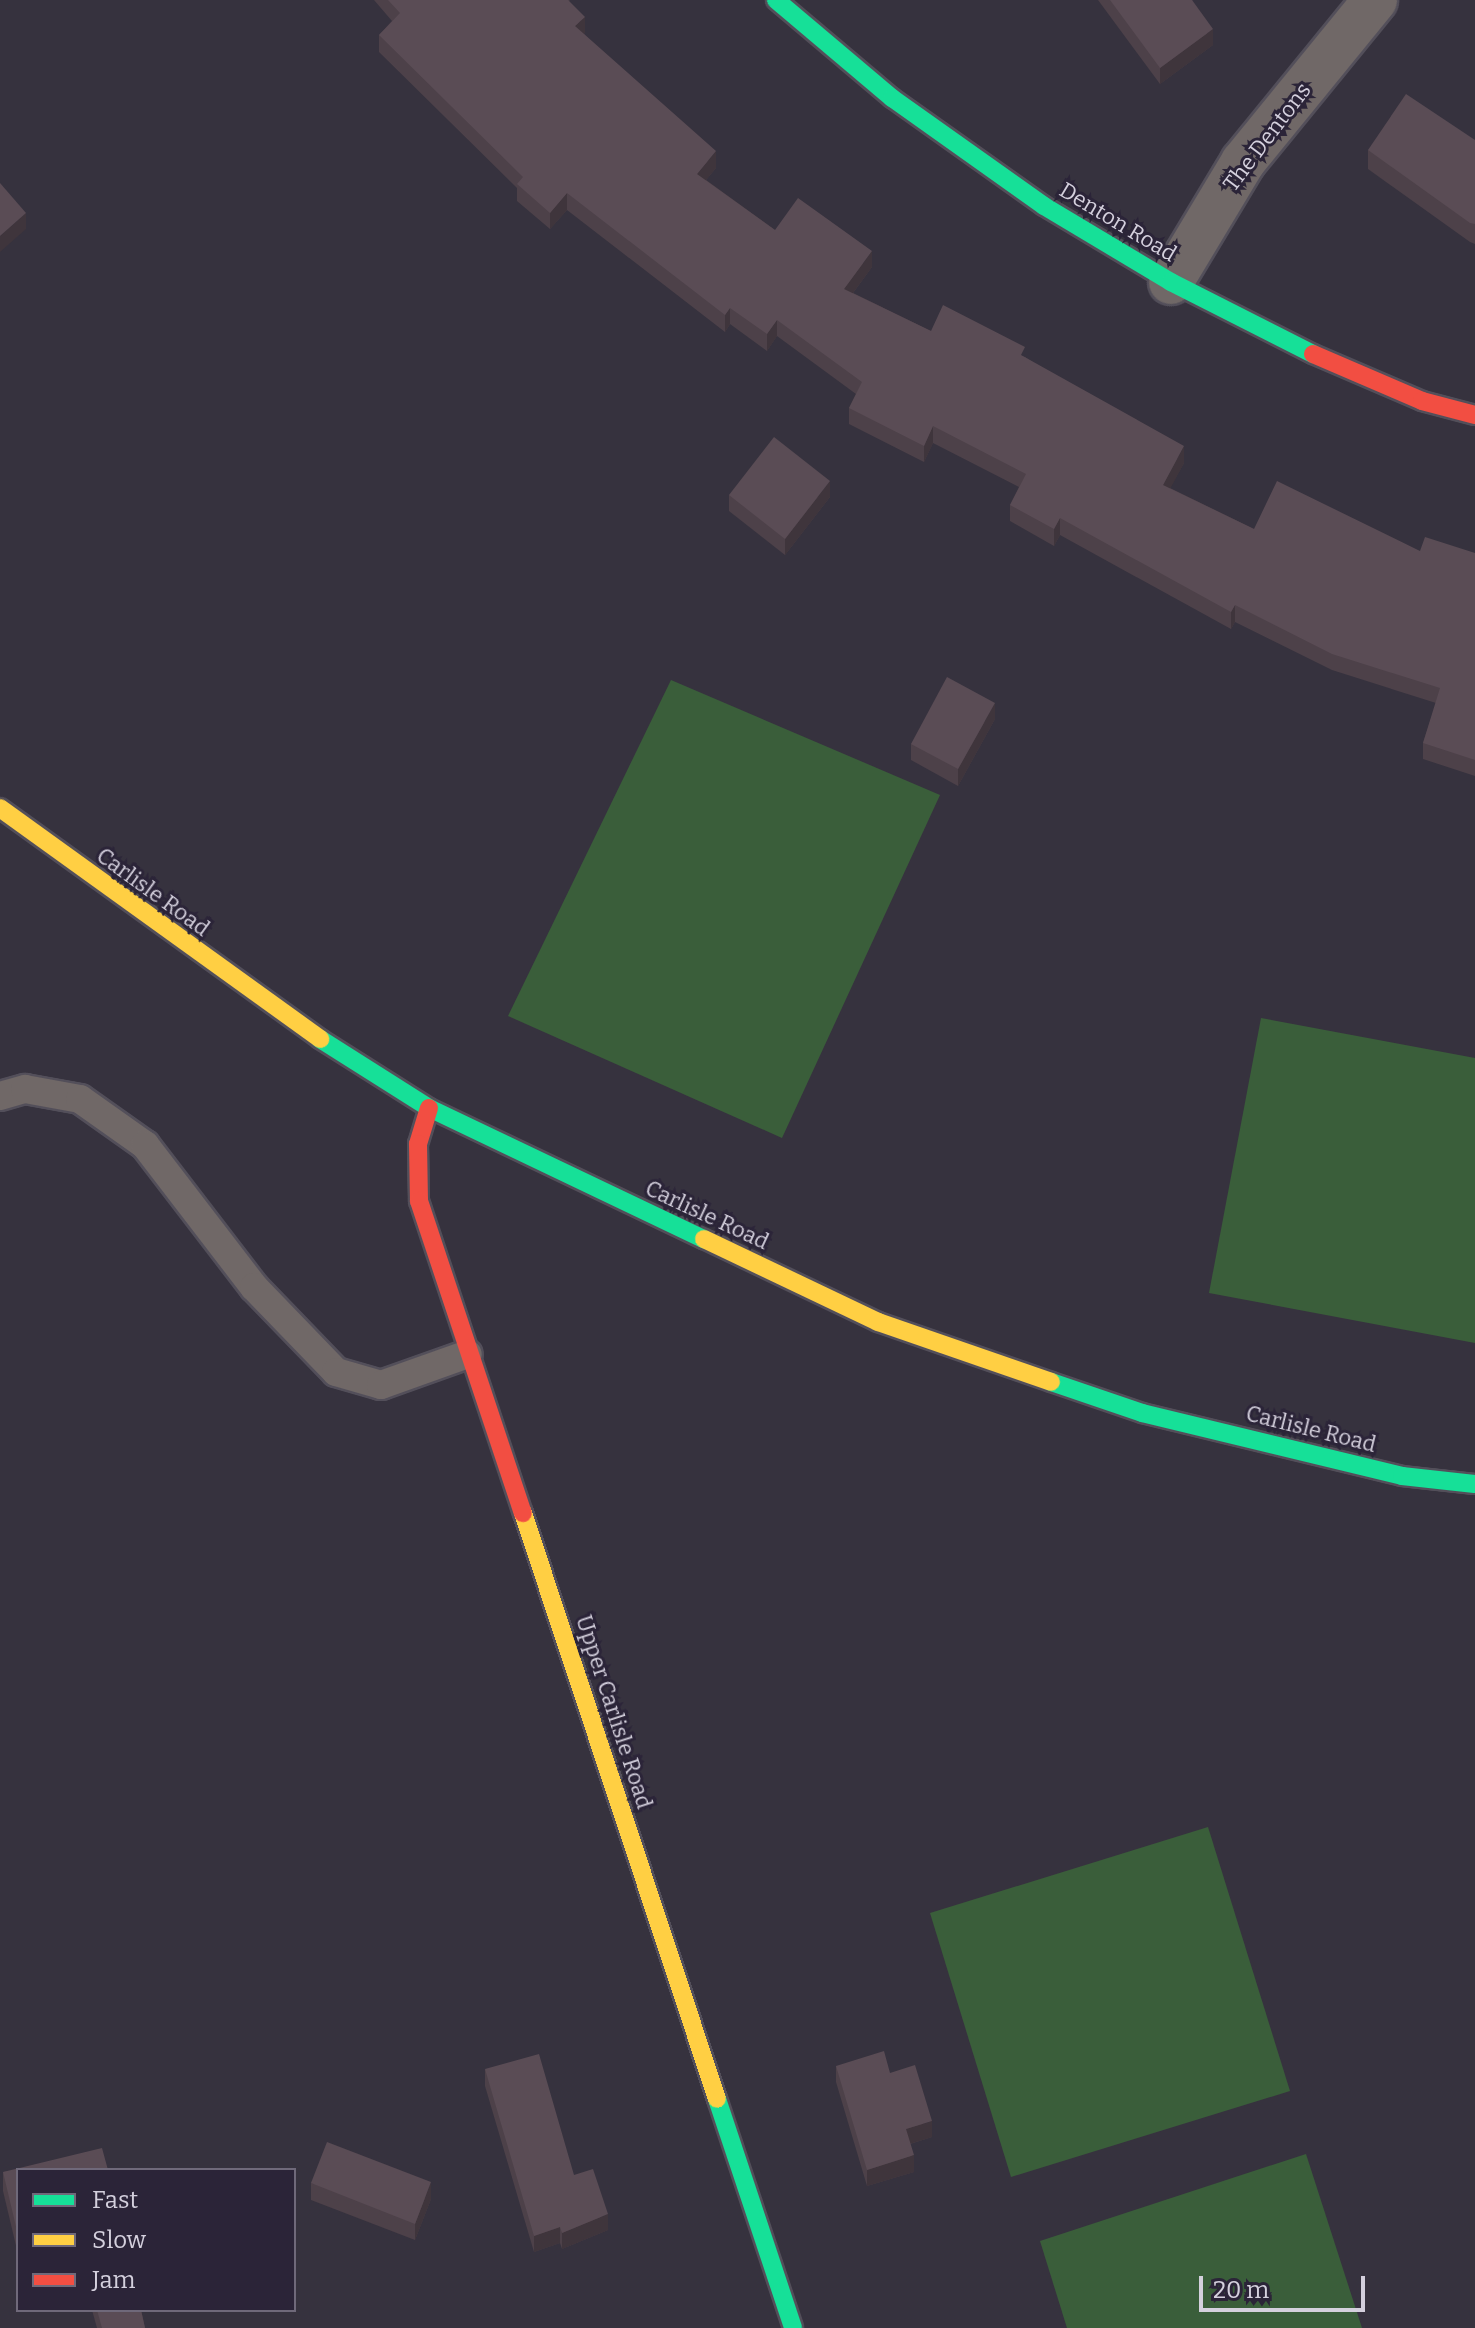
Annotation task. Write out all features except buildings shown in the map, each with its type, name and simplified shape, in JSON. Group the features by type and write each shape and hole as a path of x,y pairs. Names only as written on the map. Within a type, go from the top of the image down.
{"street":[{"name":"Denton Road","path":"776,0 904,107 1044,206 1171,282 1297,347 1422,401 1475,415"},
{"name":"The Dentons","path":"1171,282 1243,162 1375,0"},
{"name":"Carlisle Road","path":"0,808 270,1008 429,1108 878,1322 1142,1413 1402,1476 1475,1484"},
{"name":"Upper Carlisle Road","path":"429,1108 418,1144 419,1201 793,2328"}],"lane":[{"path":"0,1096 25,1089 80,1099 145,1145 254,1287 336,1372 381,1385 468,1354"}],"green space":[{"path":"671,680 940,795 782,1138 508,1016"},
{"path":"1261,1018 1475,1058 1475,1343 1209,1293"},
{"path":"1208,1827 1290,2091 1011,2177 930,1913"},
{"path":"1306,2154 1362,2328 1067,2328 1040,2241"}],"traffic: fast":[{"path":"776,0 892,98 1044,206 1171,282 1313,354"},
{"path":"320,1039 429,1108 704,1239"},
{"path":"1051,1382 1142,1413 1402,1476 1475,1484"},
{"path":"717,2099 793,2328"}],"traffic: slow":[{"path":"0,808 320,1039"},
{"path":"704,1239 878,1322 1051,1382"},
{"path":"523,1513 717,2099"}],"traffic: jam":[{"path":"1313,354 1422,401 1475,415"},
{"path":"429,1108 418,1144 419,1201 523,1513"}]}
